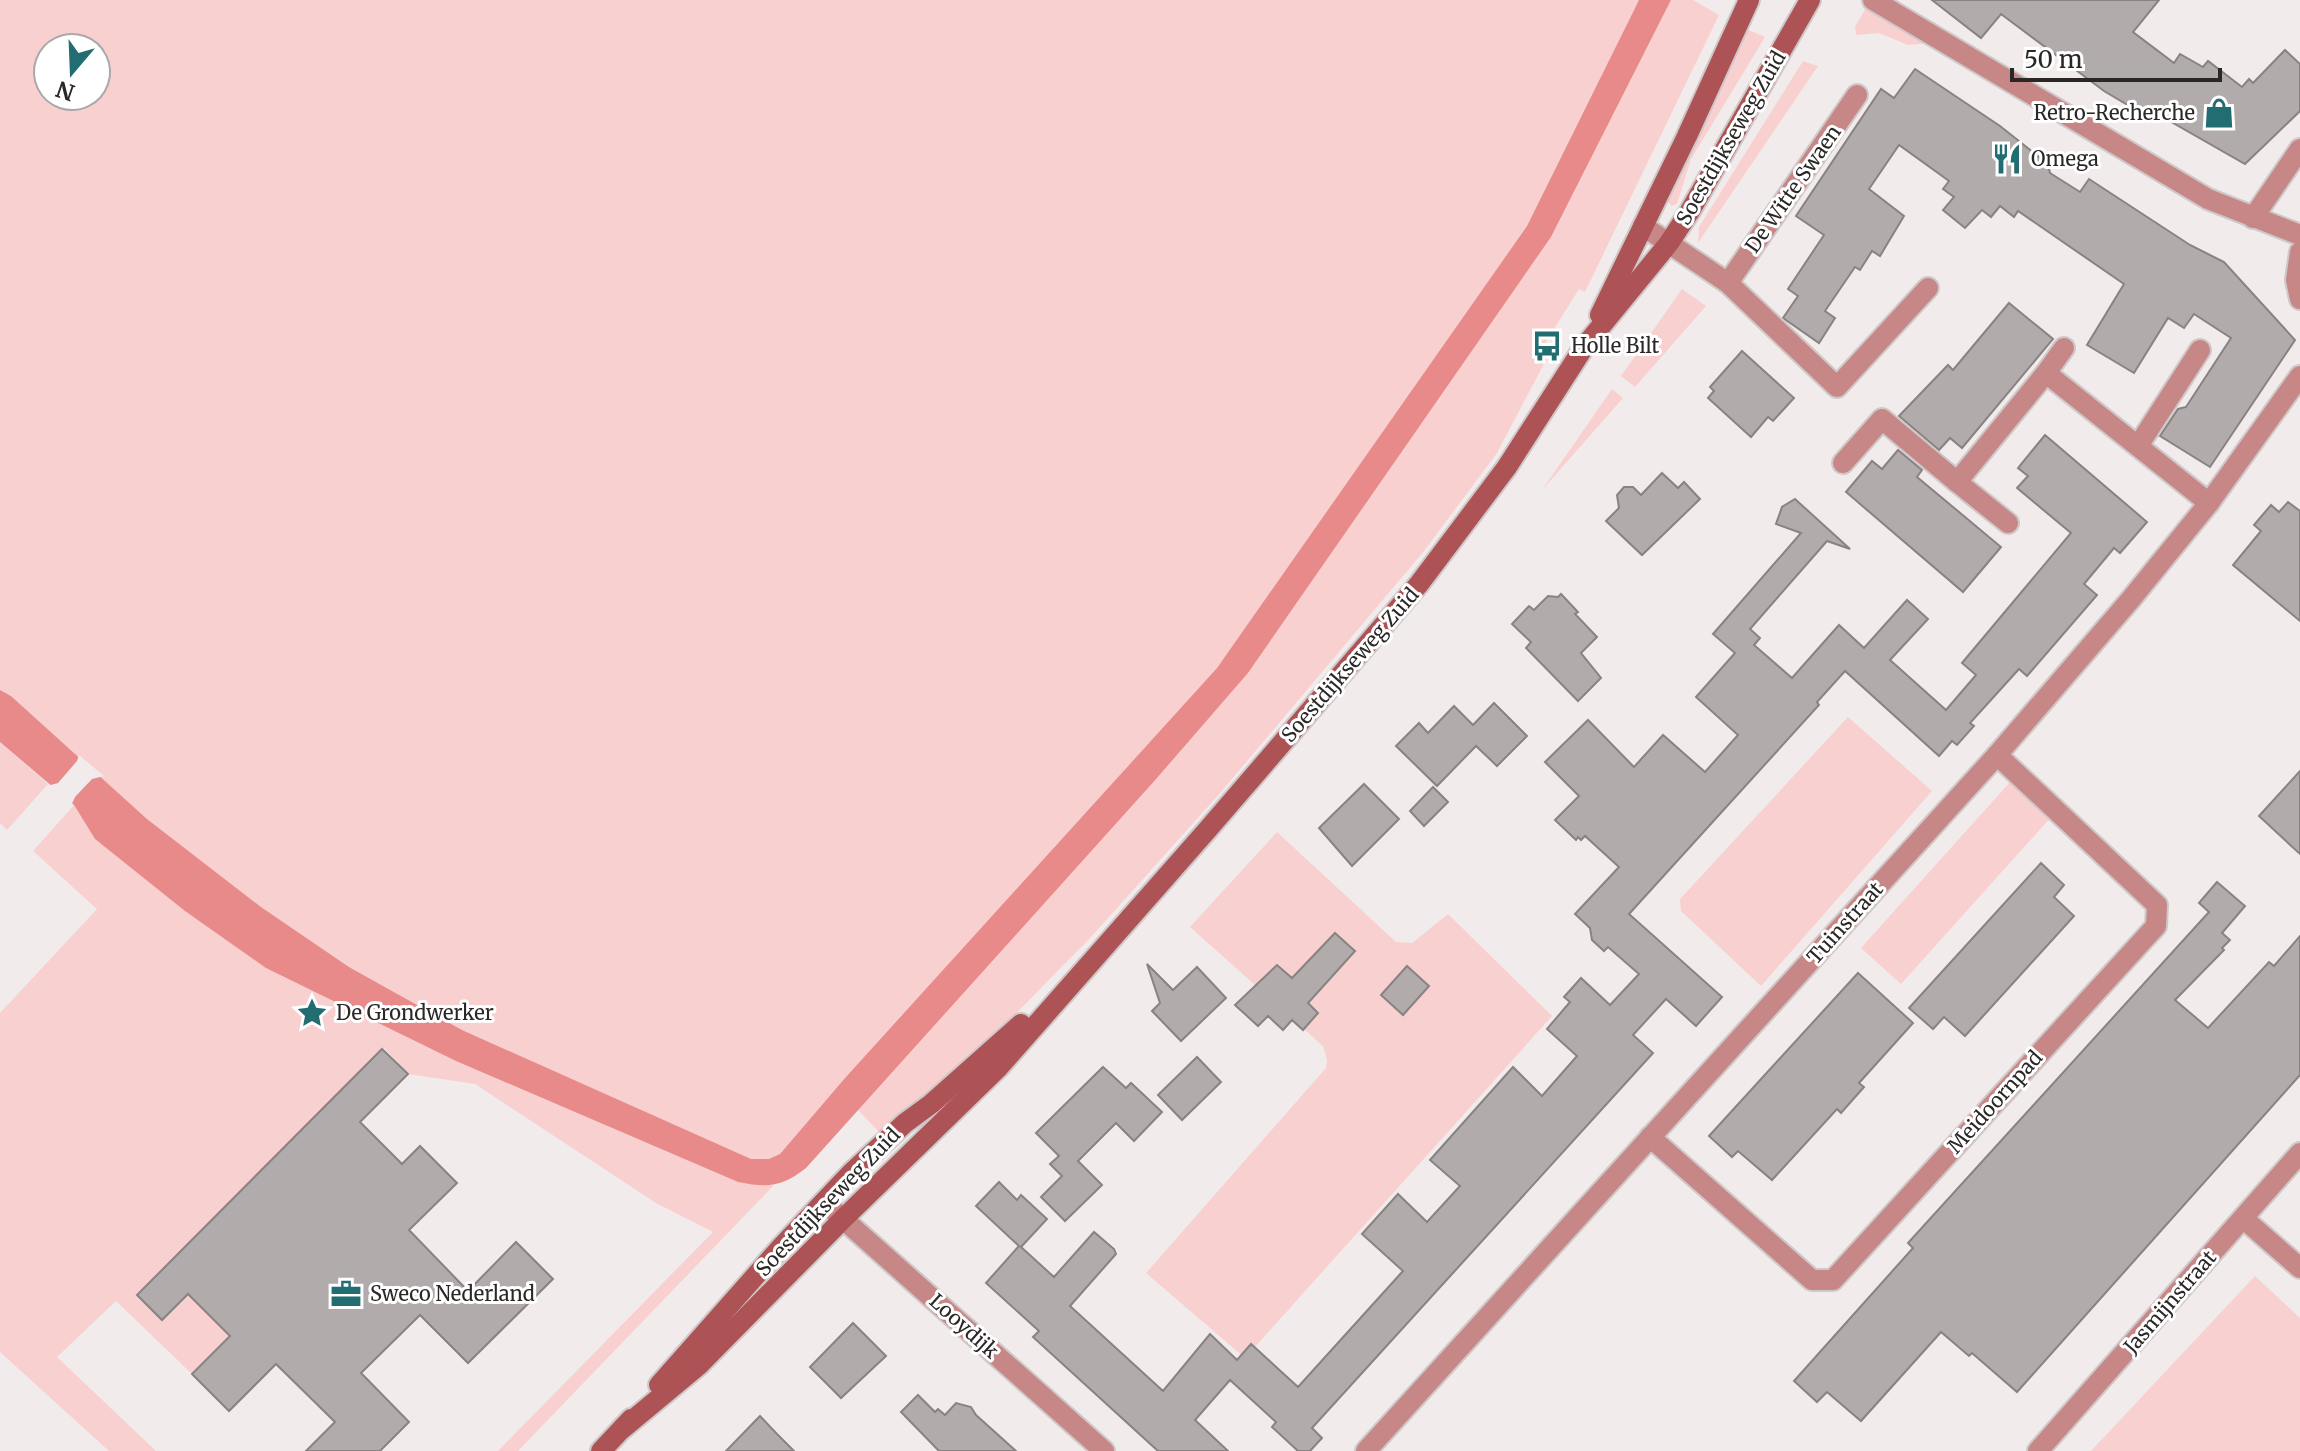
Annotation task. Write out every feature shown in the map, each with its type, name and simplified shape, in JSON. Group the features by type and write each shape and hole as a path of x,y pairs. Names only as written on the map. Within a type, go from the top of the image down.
{"main road":[{"name":"Soestdijkseweg Zuid","path":"1584,347 1687,136 1749,0"},
{"name":"Soestdijkseweg Zuid","path":"622,1429 699,1365 999,1067 1419,584 1507,467 1584,347 1669,243 1810,0"},
{"name":"Soestdijkseweg Zuid","path":"601,1451 824,1202 881,1145 982,1060 1088,963"}],"street":[{"path":"1873,0 2208,199 2300,235"},
{"name":"De Witte Swaen","path":"1728,283 1857,95"},
{"path":"2253,218 2300,149"},
{"path":"1643,226 1728,283 1837,387 1928,288"},
{"path":"2300,252 2296,280 2300,299"},
{"path":"1957,482 2064,348"},
{"path":"2138,446 2200,350"},
{"path":"2046,373 2209,503"},
{"name":"Tuinstraat","path":"1366,1451 1997,755 2209,503 2300,376"},
{"path":"1843,463 1882,419 2008,523"},
{"name":"Meidoornpad","path":"1650,1137 1812,1280 1833,1280 2156,926 2157,905 1997,755"},
{"name":"Jasmijnstraat","path":"2038,1451 2300,1153"},
{"name":"Looydijk","path":"824,1202 1104,1451"},
{"path":"2244,1219 2300,1268"}],"shaded area":[{"path":"0,0 1639,0 1527,226 1217,668 845,1078 780,1154 769,1159 751,1160 462,1030 349,967 261,907 147,819 11,696 0,690"},
{"path":"1639,0 1671,0 1551,237 1248,673 806,1168 789,1179 766,1185 738,1182 456,1061 266,968 185,911 95,839 74,805 0,742 0,690 11,696 147,819 261,907 349,967 462,1030 751,1159 769,1159 780,1154 845,1078 1217,668 1527,226"},
{"path":"1671,0 1693,0 1719,15 1585,292 1579,289 1541,350 1548,356 1497,453 1424,551 1221,792 1091,937 990,1040 881,1134 857,1109 1248,673 1551,237"},
{"path":"1866,8 1899,23 1930,43 1908,45 1879,33 1856,35 1855,27"},
{"path":"1746,29 1765,37 1691,159 1677,204 1672,206 1666,200"},
{"path":"1803,61 1818,66 1698,243 1699,227"},
{"path":"1682,289 1706,306 1635,387 1621,376"},
{"path":"1612,389 1623,398 1542,490"},
{"path":"1848,717 1932,791 1761,986 1681,911 1680,899"},
{"path":"0,742 48,784 7,830 0,823"},
{"path":"2011,781 2051,817 1901,984 1861,948"},
{"path":"74,805 95,839 122,859 456,1061 738,1182 774,1185 518,1451 498,1451 713,1232 656,1203 475,1084 408,1074 384,1048 138,1295 188,1293 259,1305 192,1374 116,1301 57,1357 156,1451 109,1451 0,1352 0,1013 97,909 33,851"},
{"path":"1277,832 1396,942 1412,943 1448,914 1552,1016 1245,1358 1146,1273 1326,1068 1323,1046 1190,927"},
{"path":"2255,1276 2300,1318 2300,1451 2091,1451"}],"pier":[{"path":"79,755 104,776 92,779 71,806 47,786 58,783"}],"building":[{"path":"1932,0 2159,0 2133,32 2174,63 2180,54 2203,67 2208,61 2242,87 2249,79 2253,83 2285,50 2300,64 2300,111 2245,164 2145,107 2141,113 2104,91 2001,14 1981,38"},
{"path":"1915,69 2000,126 2048,164 2050,173 2080,192 2089,179 2190,245 2224,262 2295,340 2210,467 2160,436 2178,409 2186,407 2231,338 2194,314 2184,328 2168,318 2134,373 2087,345 2124,284 2018,211 2014,217 2000,206 1991,217 1982,210 1965,228 1943,210 1954,197 1943,189 1949,181 1899,145 1869,189 1904,216 1880,256 1872,251 1860,270 1855,267 1825,311 1835,318 1819,343 1783,318 1798,296 1788,289 1824,235 1796,216 1881,89 1894,98"},
{"path":"2009,303 2053,339 1962,448 1950,438 1939,450 1899,416 1948,365 1953,370"},
{"path":"1742,351 1794,398 1773,421 1768,417 1751,437 1708,398 1714,391 1710,387"},
{"path":"2045,435 2147,522 2120,553 2114,548 2084,584 2097,595 2027,676 2019,669 1970,723 1974,726 1957,745 1952,741 1939,756 1845,671 1817,702 1819,705 1629,914 1722,997 1696,1026 1666,999 1633,1035 1653,1053 1312,1428 1322,1438 1310,1451 1298,1451 1272,1427 1276,1422 1230,1380 1195,1420 1228,1451 1158,1451 1033,1337 1039,1331 986,1283 1019,1246 976,1206 999,1182 1017,1200 1021,1195 1047,1219 1021,1247 1054,1277 1094,1232 1114,1249 1116,1254 1070,1306 1163,1391 1210,1334 1237,1360 1251,1344 1298,1387 1403,1271 1362,1234 1398,1194 1427,1222 1460,1186 1430,1160 1513,1067 1542,1096 1577,1056 1547,1029 1570,1002 1564,997 1581,978 1610,1005 1639,974 1608,947 1604,951 1592,940 1590,928 1575,914 1619,867 1585,836 1576,840 1555,820 1579,796 1545,762 1588,720 1634,767 1663,735 1705,772 1738,735 1696,697 1735,653 1713,634 1801,533 1776,524 1782,507 1795,499 1850,549 1827,541 1750,629 1760,638 1754,645 1792,678 1839,625 1864,648 1907,600 1928,619 1890,660 1946,710 1976,675 1962,663 2071,533 2017,488 2028,476 2018,468"},
{"path":"1898,450 1922,470 1917,477 2001,547 1963,592 1846,492 1872,461 1882,469"},
{"path":"1662,473 1678,488 1684,482 1700,499 1642,555 1606,521 1619,508 1617,495 1624,487 1633,487 1641,495"},
{"path":"2288,502 2300,511 2300,621 2233,565 2261,531 2254,525 2271,505 2279,512"},
{"path":"1561,594 1597,637 1581,653 1601,678 1578,701 1526,648 1531,642 1512,624 1529,606 1534,610 1548,596 1558,597"},
{"path":"1494,703 1527,736 1497,766 1476,746 1437,786 1396,746 1419,723 1428,733 1454,706 1473,725"},
{"path":"2300,771 2300,854 2259,816"},
{"path":"1364,784 1399,819 1352,866 1319,828"},
{"path":"1433,787 1448,802 1424,826 1410,811"},
{"path":"2041,863 2064,885 2054,897 2074,916 1965,1036 1944,1017 1933,1029 1909,1008"},
{"path":"2217,882 2245,906 2222,933 2230,940 2222,948 2224,950 2175,1000 2208,1028 2269,962 2274,966 2300,936 2300,1075 2017,1392 1972,1353 1969,1356 1941,1332 1861,1421 1827,1392 1817,1402 1794,1381 1913,1248 1908,1243 2209,912 2199,903"},
{"path":"1335,933 1355,951 1308,1003 1318,1013 1303,1030 1292,1020 1283,1030 1268,1016 1258,1026 1235,1005 1277,965 1292,978"},
{"path":"1147,964 1173,990 1197,967 1226,998 1181,1041 1152,1011 1160,1003"},
{"path":"1407,966 1429,986 1403,1015 1381,995"},
{"path":"1858,973 1913,1023 1859,1083 1864,1087 1841,1113 1837,1109 1772,1180 1738,1151 1732,1157 1709,1136"},
{"path":"382,1049 408,1074 360,1122 402,1164 420,1146 457,1183 409,1230 468,1291 516,1242 553,1279 468,1363 420,1315 361,1373 409,1422 380,1451 306,1451 335,1422 276,1364 229,1411 192,1374 230,1336 188,1294 162,1320 137,1295"},
{"path":"1197,1057 1221,1082 1182,1120 1158,1095"},
{"path":"1103,1067 1126,1088 1131,1083 1162,1112 1134,1141 1116,1123 1078,1161 1102,1185 1065,1221 1041,1197 1062,1176 1050,1164 1059,1156 1036,1133"},
{"path":"853,1323 886,1356 841,1398 810,1367"},
{"path":"918,1395 935,1412 938,1409 945,1415 956,1403 971,1407 1016,1451 939,1451 901,1412"},
{"path":"760,1416 794,1451 726,1451"}],"place":[{"name":"Retro-Recherche","path":"2219,113"},
{"name":"Omega","path":"2007,159"},
{"name":"Holle Bilt","path":"1547,346"},
{"name":"De Grondwerker","path":"312,1013"},
{"name":"Sweco Nederland","path":"346,1294"}]}
